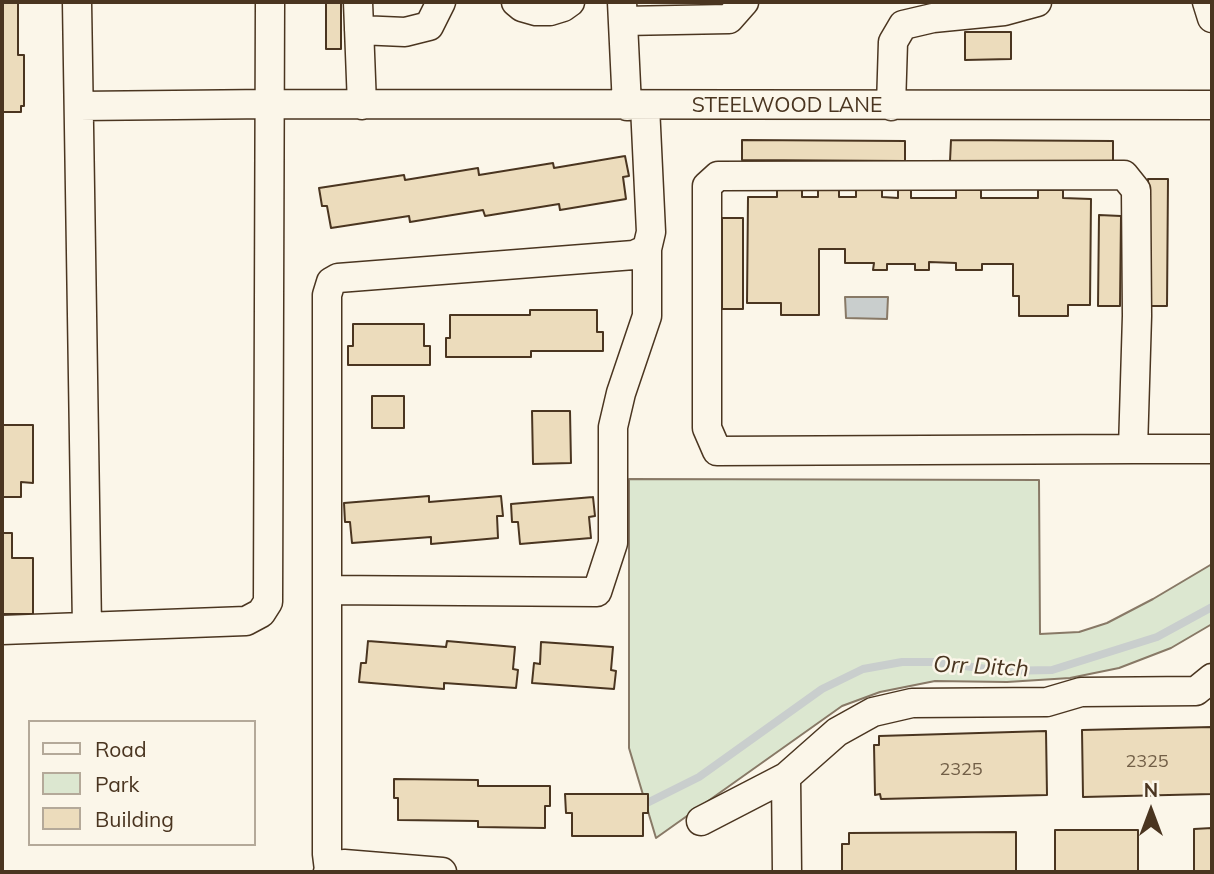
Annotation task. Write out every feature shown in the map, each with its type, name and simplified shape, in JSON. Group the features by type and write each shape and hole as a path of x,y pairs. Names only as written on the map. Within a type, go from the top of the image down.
{"street":[{"path":"77,2 87,627"},
{"path":"2,631 246,621 261,613 268,602 270,2"},
{"path":"358,2 362,105"},
{"path":"359,30 405,32 429,26 441,2"},
{"path":"516,2 529,9 550,11 570,2"},
{"path":"327,590 597,592 612,543 612,427 647,316 647,250 651,232 622,11 729,19 744,2"},
{"path":"891,106 893,43 903,26 933,18 1004,11 1037,2"},
{"path":"1207,2 1212,18"},
{"name":"STEELWOOD LANE","path":"79,106 1212,105"},
{"path":"1133,449 1137,316 1136,190 1124,175 718,176 708,186 708,428 717,451 1212,449"},
{"path":"442,872 344,864 328,871 327,295 331,282 338,278 634,255 647,250"},
{"path":"701,821 786,776 837,732 873,712 912,703 1047,702 1081,692 1207,687"},
{"path":"786,776 787,872"}],"green space":[{"path":"629,479 1039,480 1040,634 1079,632 1107,623 1212,564 1212,624 1171,648 1119,668 1070,678 1007,682 935,681 880,692 842,706 656,838 629,748"}],"shaded area":[{"path":"845,297 888,297 887,319 846,318"}],"building":[{"path":"2,2 18,2 18,55 24,55 24,106 21,106 21,112 2,112"},
{"path":"326,2 341,2 341,49 326,49"},
{"path":"965,32 1011,32 1011,59 965,60"},
{"path":"742,140 905,141 905,161 742,160"},
{"path":"951,140 1113,141 1113,162 950,161"},
{"path":"625,156 629,176 623,177 626,199 560,210 559,204 485,216 483,210 410,222 409,216 331,228 327,206 322,206 319,188 404,175 405,180 478,168 479,175 553,163 554,168"},
{"path":"1148,179 1168,179 1167,306 1146,306"},
{"path":"777,189 802,189 802,197 818,197 818,189 839,189 839,197 856,197 856,189 882,189 882,197 898,198 898,189 911,189 911,198 956,198 956,190 981,190 981,198 1038,198 1038,190 1063,190 1063,198 1091,199 1090,305 1068,305 1068,316 1019,316 1019,296 1013,296 1013,264 982,264 982,270 956,270 956,263 929,262 929,270 915,270 915,264 887,264 887,270 873,270 874,263 845,263 845,249 819,249 819,315 781,315 781,303 747,303 748,197 777,197"},
{"path":"1099,215 1121,216 1120,306 1098,306"},
{"path":"722,218 743,218 743,309 722,309"},
{"path":"530,310 597,310 597,332 603,332 603,351 531,351 531,357 446,357 446,338 450,338 450,315 530,315"},
{"path":"353,324 424,324 424,346 430,346 430,365 348,365 348,346 353,346"},
{"path":"372,396 404,396 404,428 372,428"},
{"path":"532,411 570,411 571,463 533,464"},
{"path":"2,425 33,425 33,483 21,482 21,497 2,497"},
{"path":"429,496 429,502 501,496 503,516 497,516 498,538 431,544 431,537 352,543 350,522 345,522 344,503"},
{"path":"593,497 595,516 589,517 591,538 520,544 518,522 512,522 511,504"},
{"path":"2,533 12,533 12,558 33,558 33,614 2,614"},
{"path":"368,641 446,647 447,641 515,647 513,669 518,670 516,688 444,683 444,689 359,682 361,663 366,663"},
{"path":"541,642 613,647 611,670 616,671 614,689 532,683 534,663 540,664"},
{"path":"1212,727 1212,794 1083,797 1082,730"},
{"path":"1046,731 1047,795 881,799 880,794 875,795 874,745 879,745 879,736"},
{"path":"394,779 478,780 478,786 550,786 550,806 545,806 545,828 478,827 478,821 398,820 398,798 394,798"},
{"path":"565,794 648,794 648,813 643,813 643,836 572,836 572,813 566,813"},
{"path":"1212,828 1212,872 1194,872 1194,829"},
{"path":"1055,830 1138,830 1138,872 1055,872"},
{"path":"1016,832 1016,872 842,872 842,844 849,844 849,833"}],"waterway":[{"name":"Orr Ditch","path":"649,802 699,777 822,689 863,669 902,662 936,662 1001,671 1052,670 1157,637 1212,607"}]}
